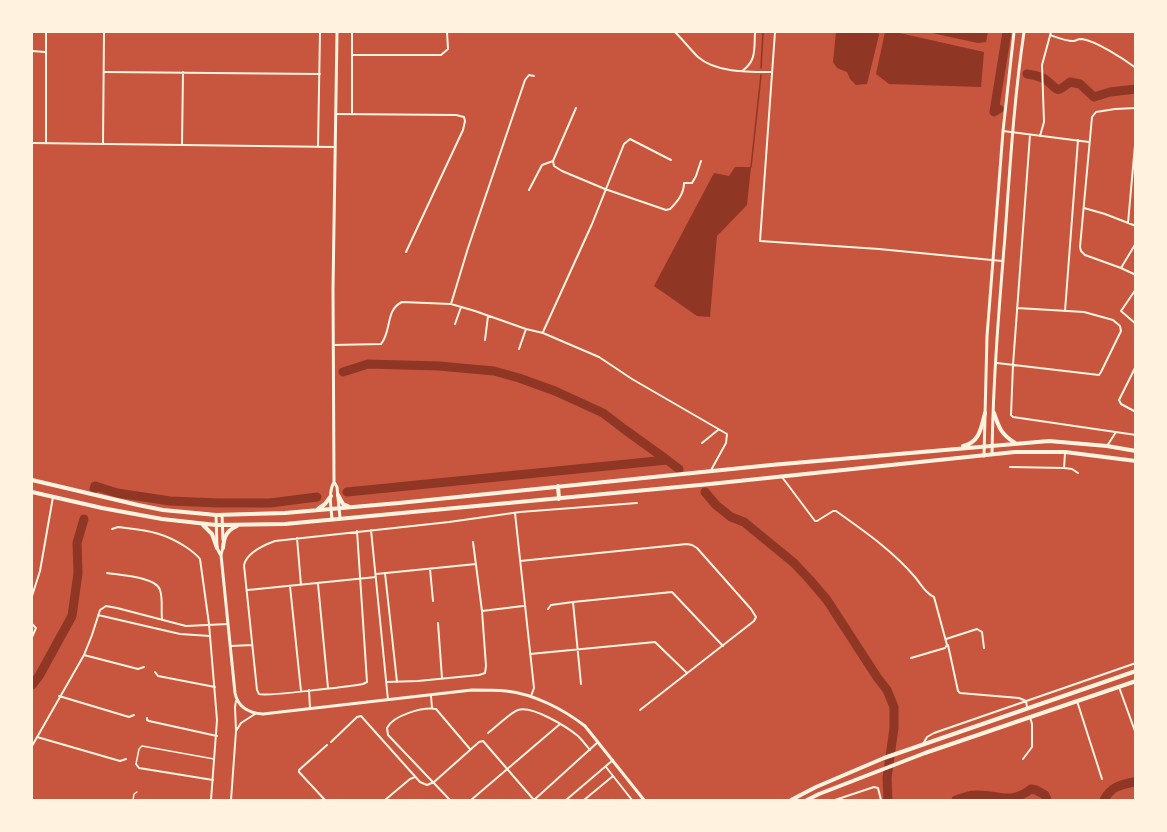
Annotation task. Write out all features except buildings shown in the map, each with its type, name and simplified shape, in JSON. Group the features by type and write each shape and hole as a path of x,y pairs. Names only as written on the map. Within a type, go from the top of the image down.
{"main road":[{"path":"954,449 970,445 976,439 980,433 985,413"},
{"path":"994,413 1004,436 1016,444"},
{"path":"32,480 163,510 222,515 314,511 771,465 1049,441 1136,451"},
{"path":"32,492 162,519 216,525 285,524 1032,451 1065,452 1136,461"},
{"path":"558,486 559,498"},
{"path":"338,495 343,504 354,507"},
{"path":"314,511 325,504 331,496"},
{"path":"203,524 212,534 217,548"},
{"path":"224,548 225,537 237,525"},
{"path":"790,801 816,787 884,758 1136,671"},
{"path":"809,800 925,753 1136,681"}],"street":[{"path":"46,32 46,143"},
{"path":"103,144 104,32"},
{"path":"318,147 320,32"},
{"path":"337,32 333,345 334,482 337,487 340,518"},
{"path":"352,32 352,113"},
{"path":"352,55 441,55 448,49 447,32"},
{"path":"675,32 705,62 721,68 772,72"},
{"path":"742,71 749,66 753,58 755,32"},
{"path":"775,32 760,241 1003,261"},
{"path":"984,456 987,336 1003,131 1014,32"},
{"path":"992,455 1012,132 1024,32"},
{"path":"1040,136 1044,122 1042,74 1050,33 1071,41 1081,39 1099,46 1136,68"},
{"path":"32,51 45,52"},
{"path":"105,72 320,74"},
{"path":"182,145 183,72"},
{"path":"451,304 525,80 529,75 534,76"},
{"path":"576,108 553,161 556,169 663,210 670,209 681,196 684,183 692,183 701,161"},
{"path":"1136,108 1096,111 1093,114 1081,251 1084,255 1136,275"},
{"path":"336,114 456,115 464,117 464,130 406,252"},
{"path":"1003,131 1089,142"},
{"path":"1128,223 1136,134"},
{"path":"1030,135 1011,415 1136,435"},
{"path":"543,333 592,225 624,144 630,139 670,160"},
{"path":"1065,311 1078,140"},
{"path":"32,143 336,147"},
{"path":"529,190 542,165 553,161"},
{"path":"1083,208 1136,226"},
{"path":"1121,268 1136,243"},
{"path":"1136,289 1121,311 1136,324"},
{"path":"333,345 381,344 385,340 392,312 396,305 402,302 451,304 543,333 599,357 632,379 727,434 726,443 710,472"},
{"path":"455,324 461,307"},
{"path":"996,363 1098,375 1121,331 1120,326 1113,320 1084,312 1017,308"},
{"path":"485,340 488,316"},
{"path":"519,349 526,329"},
{"path":"1136,366 1119,400 1121,404 1136,412"},
{"path":"702,443 718,430"},
{"path":"1107,446 1116,432"},
{"path":"1064,468 1065,452"},
{"path":"1010,467 1064,468 1078,473"},
{"path":"782,477 815,521 836,511 902,562 927,594 933,597 948,643 960,693 1019,698 1026,701"},
{"path":"332,519 331,487 334,482"},
{"path":"32,596 40,571 53,497"},
{"path":"357,531 367,682 261,695 257,690 244,564 248,556 275,541 357,531 515,513 637,503"},
{"path":"515,513 534,688 531,696"},
{"path":"216,515 217,548 221,555 236,700 231,801"},
{"path":"221,555 224,548 222,515"},
{"path":"112,529 118,527 160,534 173,539 198,556 201,563 215,687 217,736 211,801"},
{"path":"371,530 388,700"},
{"path":"297,538 301,585"},
{"path":"386,682 484,673 486,666 482,610 473,542"},
{"path":"520,561 692,545 752,609 756,617 754,621 640,710"},
{"path":"248,590 476,564"},
{"path":"430,569 433,601"},
{"path":"107,573 149,580 156,584 160,590 162,620"},
{"path":"386,573 397,682"},
{"path":"318,583 328,688"},
{"path":"290,586 301,691"},
{"path":"548,609 551,605 672,592 723,646"},
{"path":"573,602 581,684"},
{"path":"32,746 84,655 100,610 106,606 186,626 228,624"},
{"path":"482,610 524,606"},
{"path":"98,615 180,634 210,636"},
{"path":"438,623 442,678"},
{"path":"32,624 36,628 32,637"},
{"path":"946,639 977,628 982,632 984,648"},
{"path":"530,654 655,642 687,673"},
{"path":"911,658 945,648 948,643"},
{"path":"230,646 252,645"},
{"path":"84,655 138,669 144,667"},
{"path":"923,744 927,737 934,733 1136,663"},
{"path":"155,672 158,676 215,687"},
{"path":"1119,687 1136,734"},
{"path":"309,690 310,709"},
{"path":"236,731 241,723 255,714 472,690 506,691 531,696 585,726 644,801"},
{"path":"59,696 129,717 134,715"},
{"path":"430,696 432,708"},
{"path":"236,700 243,708 255,714"},
{"path":"1026,701 1027,708"},
{"path":"1077,701 1102,779"},
{"path":"450,801 388,735 388,724 395,718 432,708 438,711 470,749"},
{"path":"488,733 520,709 536,712 560,724 578,736 590,750"},
{"path":"331,742 357,717 362,716 415,777 427,785 434,782 470,749 483,741 534,800 598,742"},
{"path":"1023,759 1032,747 1030,717"},
{"path":"147,718 149,721 217,736"},
{"path":"471,801 560,724"},
{"path":"37,737 120,761 126,759"},
{"path":"325,801 299,770 327,746"},
{"path":"566,801 613,760"},
{"path":"136,764 139,768 213,780"},
{"path":"606,766 632,801"},
{"path":"584,801 613,776"},
{"path":"385,801 415,777"},
{"path":"835,801 874,786 878,788 881,801"}],"lane":[{"path":"136,764 139,748 142,746 215,759"},
{"path":"133,801 137,792"}],"shaded area":[{"path":"836,32 878,32 867,84 856,85 847,72 837,68 833,62"},
{"path":"885,32 895,32 984,52 981,87 889,84 876,74"},
{"path":"927,32 988,32 986,42 978,43"},
{"path":"735,167 751,167 747,205 717,236 710,317 697,316 654,286 714,173 729,176"}],"waterway":[{"path":"761,68 763,32"},
{"path":"999,109 994,112 1007,32"},
{"path":"1027,74 1044,79 1057,89 1070,82 1080,84 1094,97 1110,92 1136,89"},
{"path":"751,167 761,75"},
{"path":"343,372 368,364 439,366 494,371 555,391 603,413 667,460"},
{"path":"347,492 667,460 679,469"},
{"path":"94,489 95,486 117,493 170,501 219,503 270,503 317,497"},
{"path":"705,492 716,505 731,517 744,522 794,563 810,580 827,600 887,690 894,707 894,728 887,778 888,800"},
{"path":"32,685 72,616 78,573 77,543 84,519"},
{"path":"1104,800 1116,787 1134,782"},
{"path":"956,800 975,795 1010,798 1031,789 1045,795 1047,800"}]}
